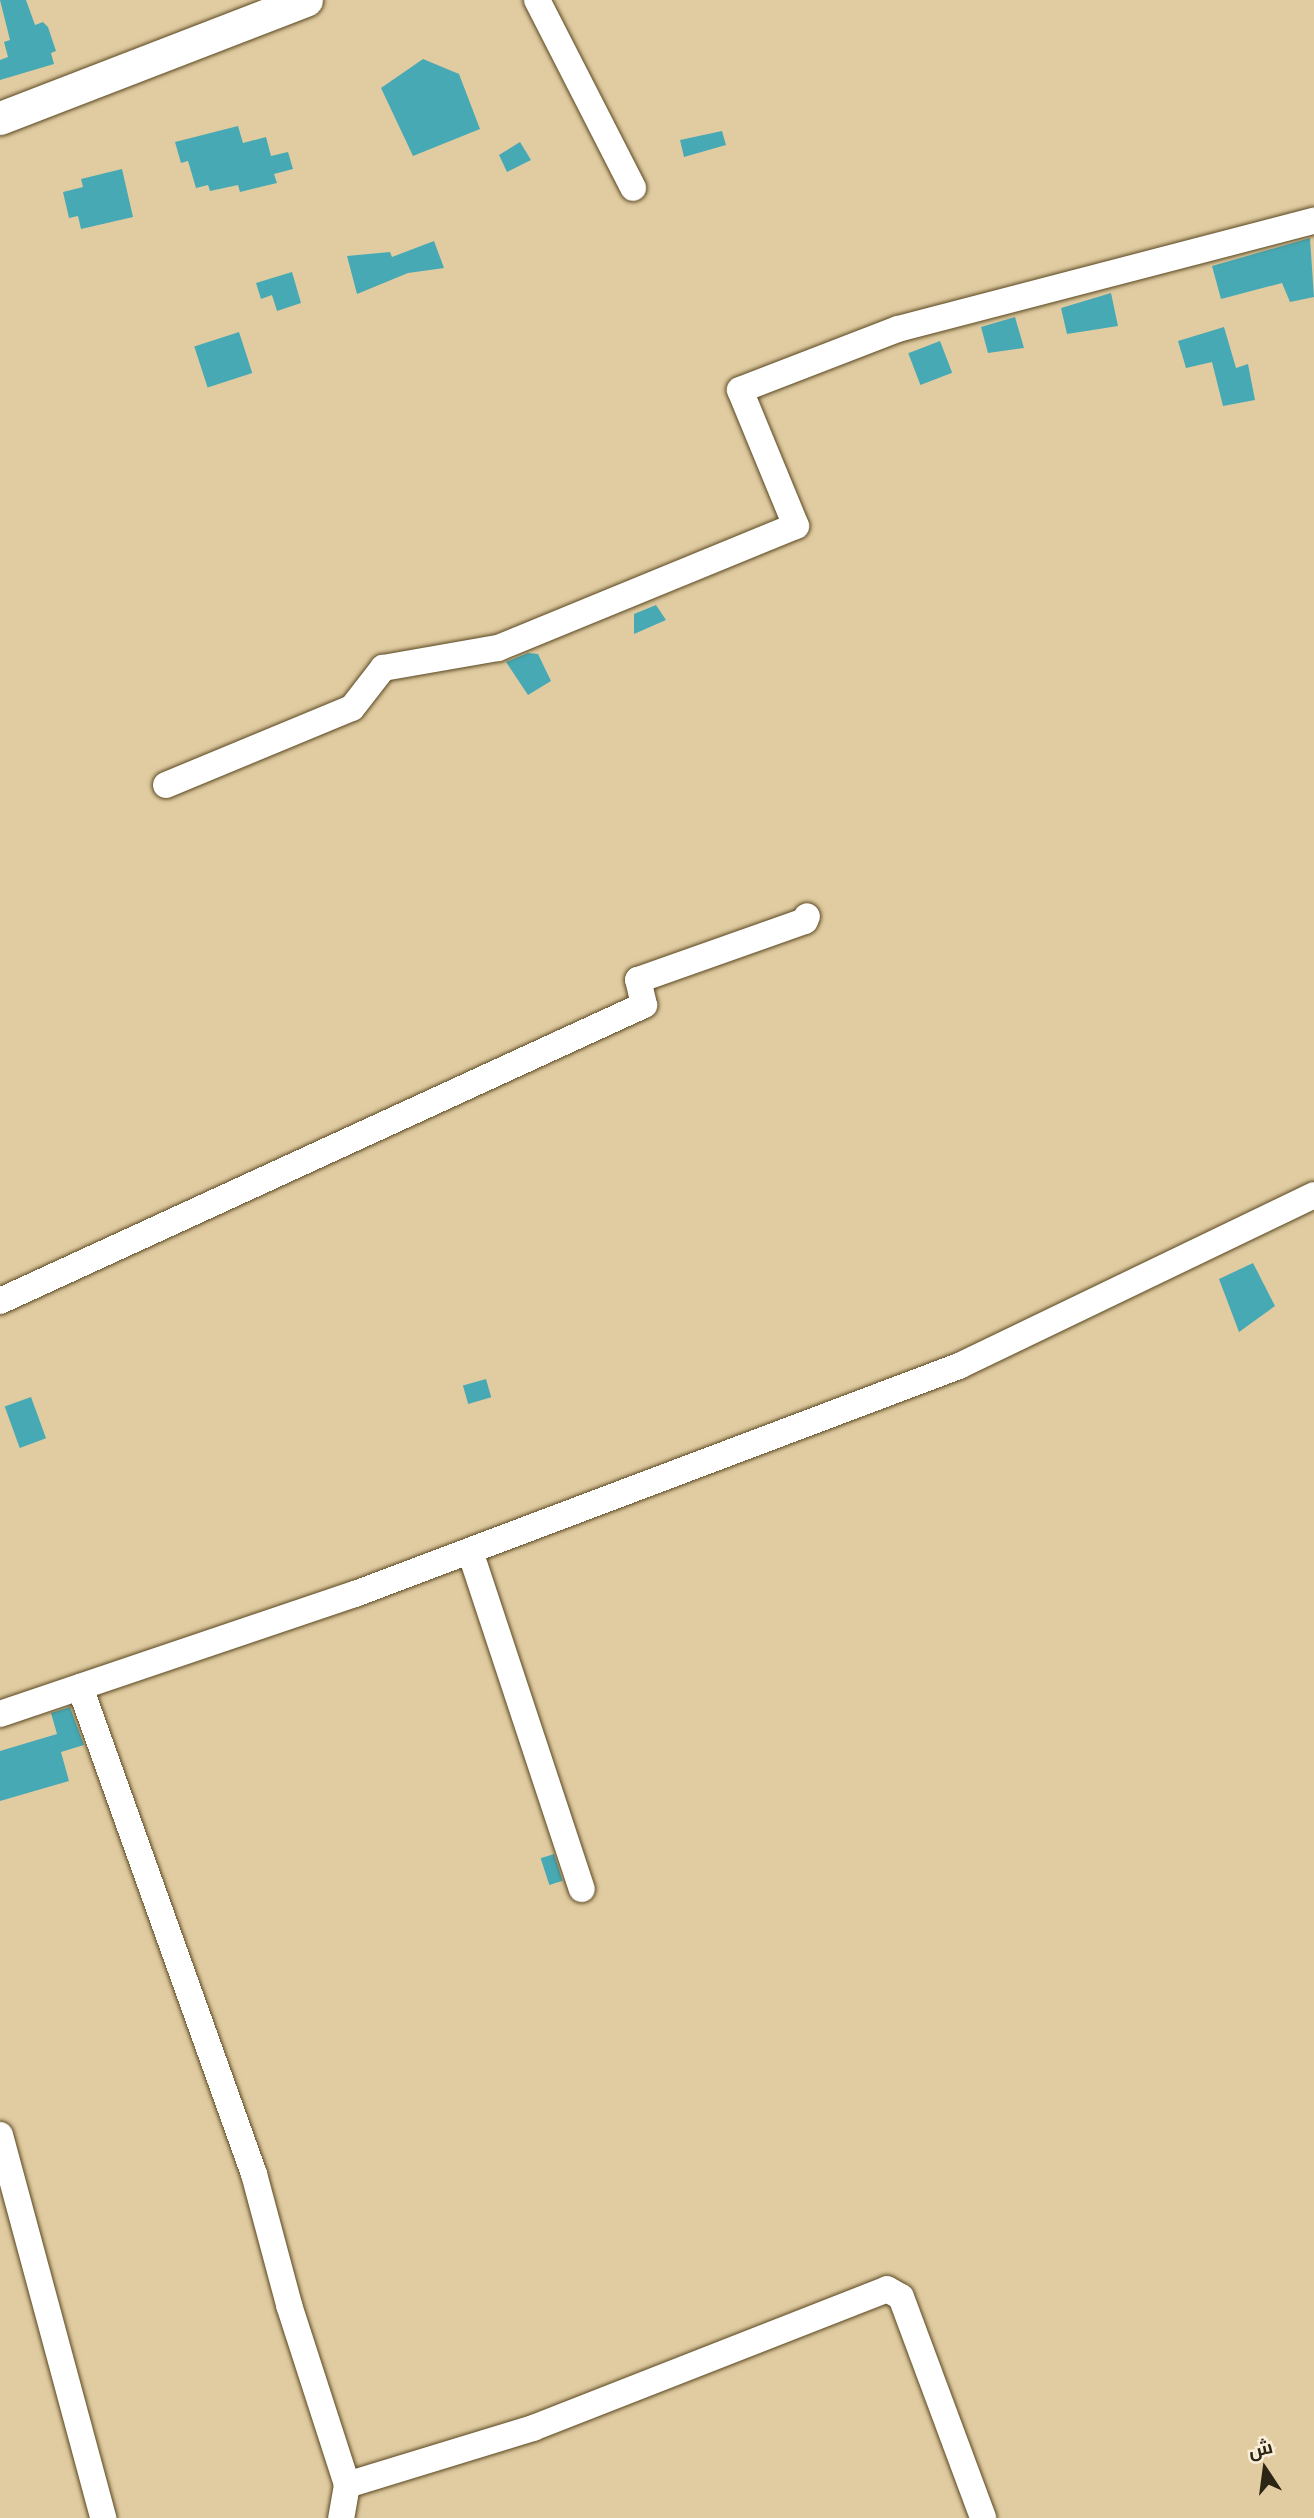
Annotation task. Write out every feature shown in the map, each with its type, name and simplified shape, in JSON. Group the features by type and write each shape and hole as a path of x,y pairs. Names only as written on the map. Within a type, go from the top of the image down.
{"main road":[{"path":"2,112 306,0"}],"street":[{"path":"537,0 633,188"},
{"path":"166,785 352,708 383,668 498,648 796,526 740,390 898,329 1314,221"},
{"path":"0,1301 644,1005 638,980 805,920 807,916"},
{"path":"0,1714 470,1551 959,1366 1314,1195"},
{"path":"470,1551 582,1889"},
{"path":"80,1687 204,2045 254,2174 289,2305 347,2485 341,2518"},
{"path":"0,2135 103,2518"},
{"path":"347,2485 533,2428 887,2290 901,2297 983,2518"}],"building":[{"path":"0,0 26,0 35,25 43,22 48,27 56,51 51,53 54,64 0,80 0,60 8,57 4,42 10,40"},
{"path":"423,59 459,74 480,129 413,156 381,88"},
{"path":"238,126 243,143 266,137 271,156 288,152 293,169 274,174 277,183 240,192 238,185 210,191 208,185 196,188 188,161 181,163 175,142"},
{"path":"722,131 726,145 684,157 680,140"},
{"path":"520,142 531,160 507,172 499,155"},
{"path":"122,169 133,217 81,229 78,216 69,218 63,192 83,187 81,179"},
{"path":"1310,238 1314,297 1290,302 1282,283 1221,299 1212,266"},
{"path":"434,241 444,268 408,273 357,294 347,256 390,252 392,257"},
{"path":"292,272 301,303 277,311 272,295 261,299 256,283"},
{"path":"1111,293 1118,326 1067,334 1061,308"},
{"path":"1015,317 1024,348 988,353 981,327"},
{"path":"1224,327 1236,368 1248,364 1255,400 1223,406 1212,362 1186,368 1178,341"},
{"path":"239,332 252,373 208,387 194,347"},
{"path":"940,341 952,373 920,385 908,353"},
{"path":"656,605 666,620 634,634 634,614"},
{"path":"528,653 538,654 551,681 528,695 506,662"},
{"path":"1253,1263 1275,1306 1239,1332 1219,1279"},
{"path":"486,1379 491,1397 468,1404 463,1386"},
{"path":"31,1397 46,1438 20,1448 5,1407"},
{"path":"70,1707 84,1745 61,1752 69,1781 0,1801 0,1751 57,1734 51,1713"},
{"path":"554,1854 563,1881 549,1885 541,1858"}]}
